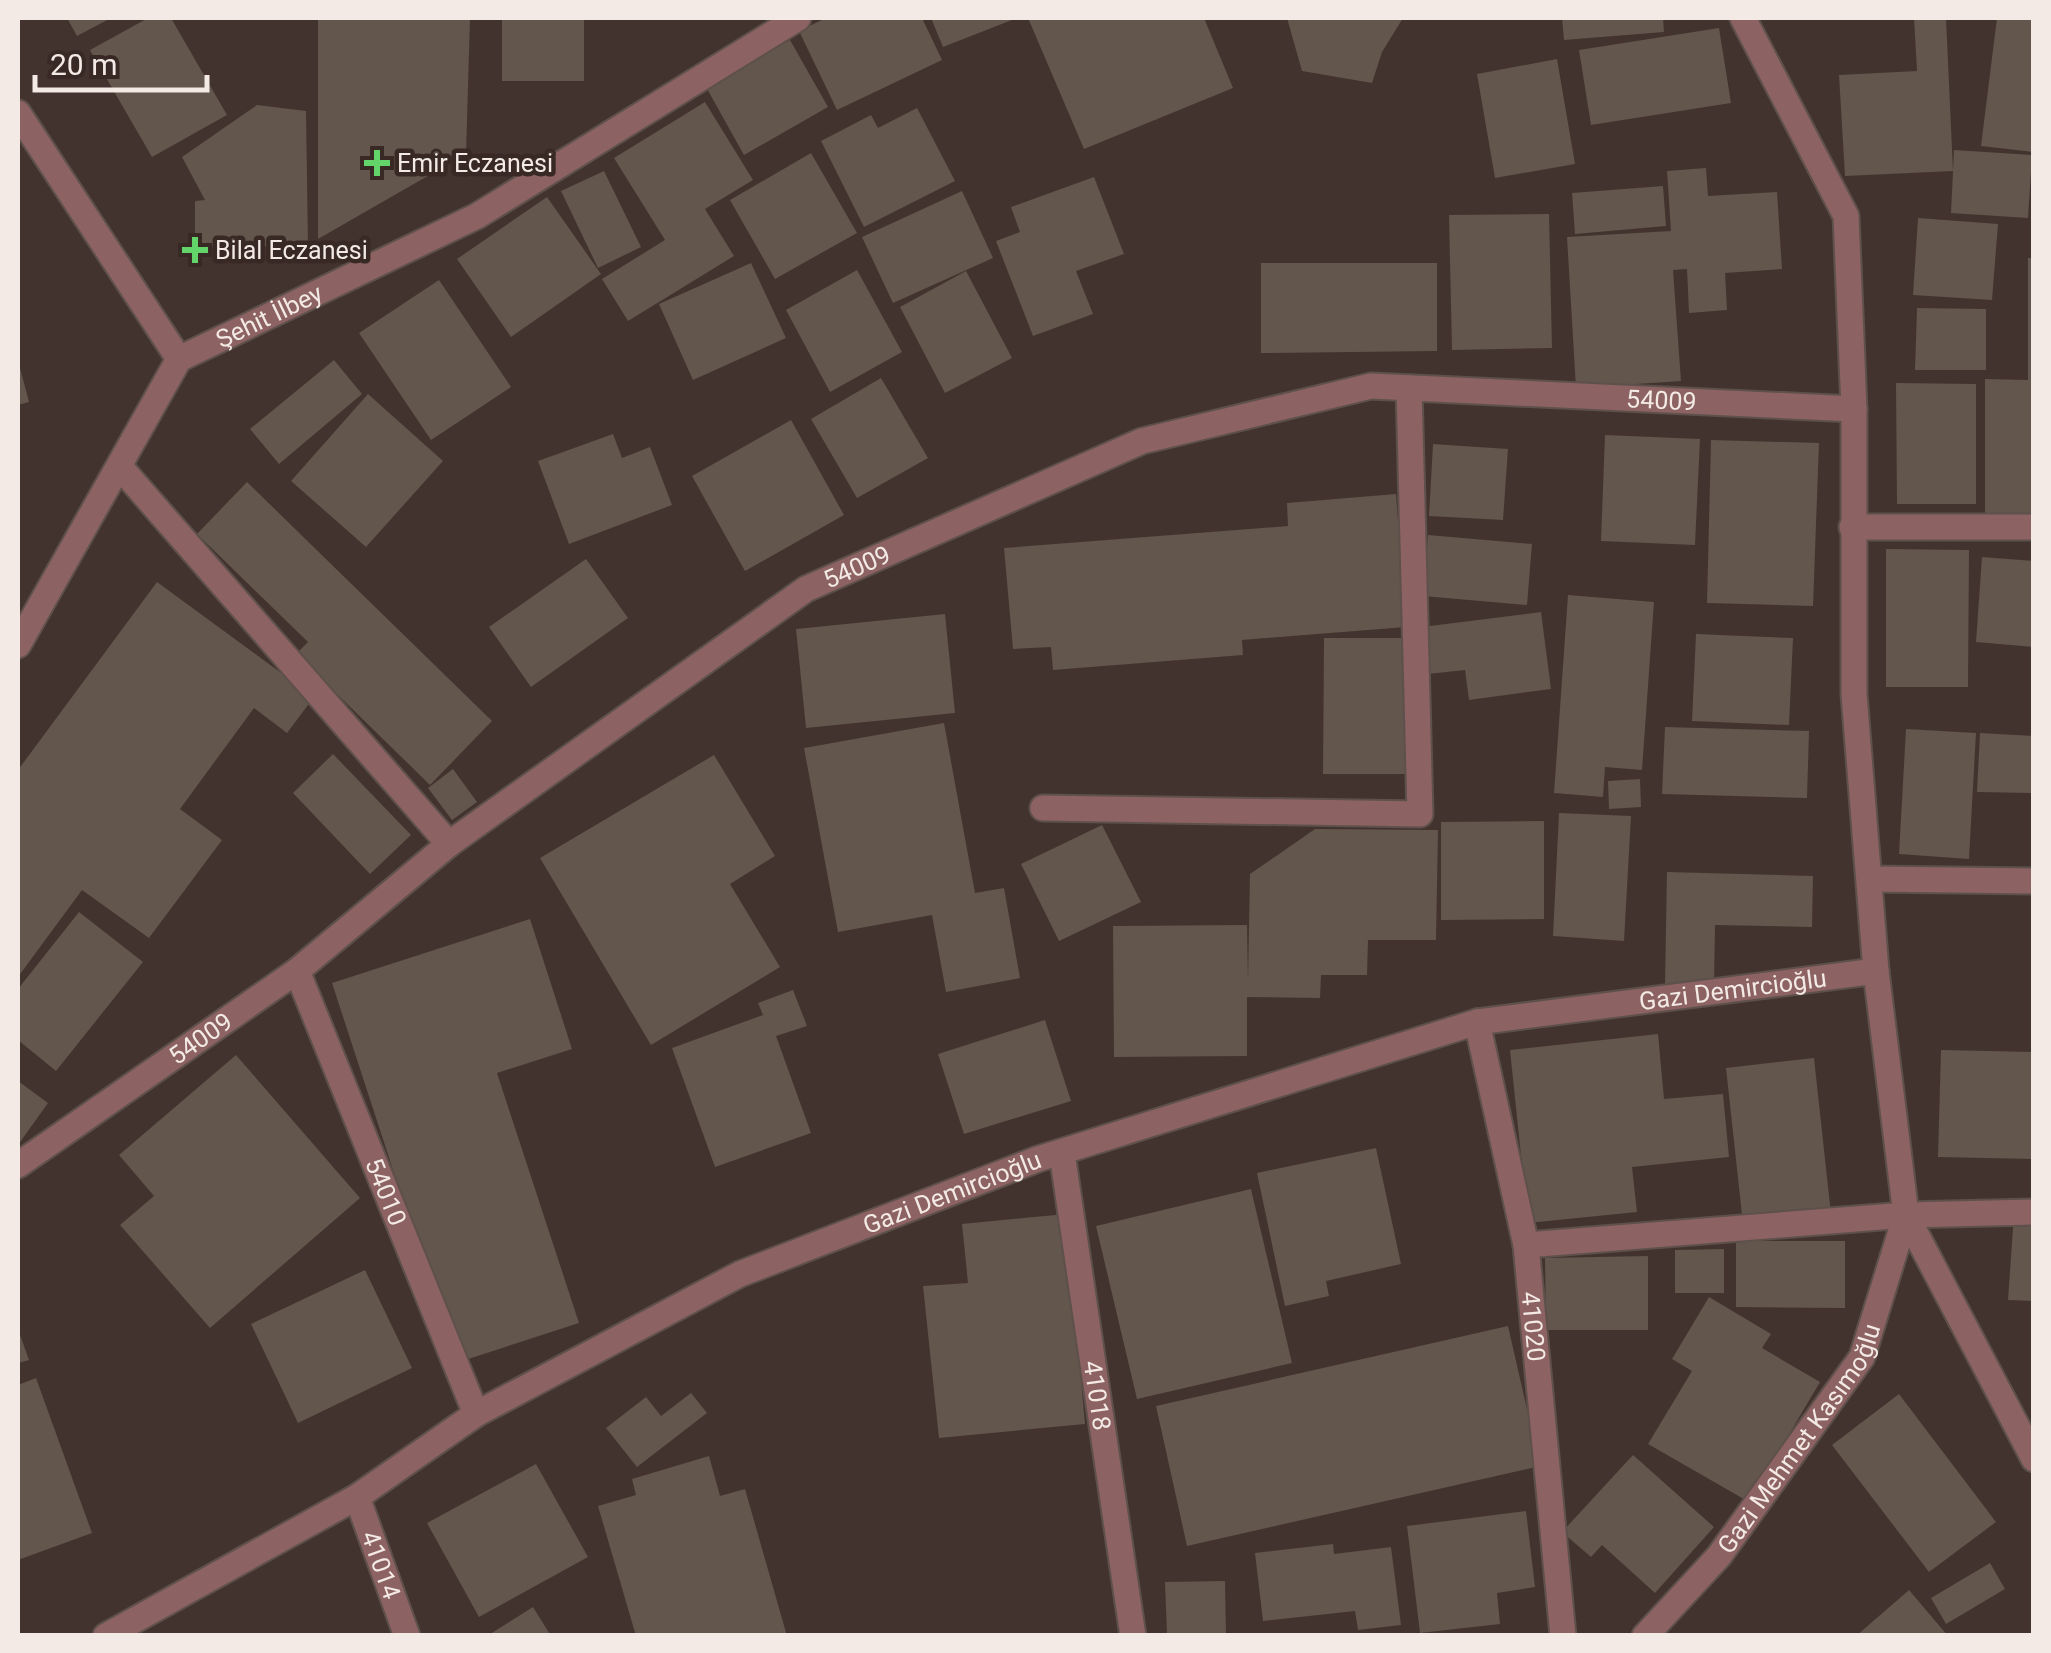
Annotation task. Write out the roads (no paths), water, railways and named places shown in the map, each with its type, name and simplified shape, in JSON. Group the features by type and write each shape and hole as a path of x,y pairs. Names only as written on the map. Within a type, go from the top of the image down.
{"street":[{"name":"Şehit İlbey","path":"179,359 478,216 798,18"},
{"path":"1742,18 1846,216 1854,409 1854,694 1872,879 1876,971 1906,1216 2034,1459"},
{"path":"18,114 179,359 18,645"},
{"name":"54009","path":"18,1165 297,970 449,844 806,589 1142,441 1371,386 1854,409"},
{"path":"1043,808 1420,814 1408,388"},
{"path":"121,468 449,844"},
{"path":"1852,528 2034,527"},
{"path":"1872,879 2034,881"},
{"name":"54010","path":"297,970 476,1414"},
{"name":"Gazi Demircioğlu","path":"106,1636 357,1497 476,1414 740,1274 1062,1153 1477,1022 1876,971"},
{"name":"41020","path":"1477,1022 1526,1246 1563,1636"},
{"name":"41018","path":"1062,1153 1133,1636"},
{"path":"1526,1246 1906,1216 2034,1212"},
{"name":"Gazi Mehmet Kasımoğlu","path":"1645,1636 1719,1556 1862,1357 1906,1216"},
{"name":"41014","path":"357,1497 407,1636"}],"place":[{"name":"Emir Eczanesi","path":"377,163"},
{"name":"Bilal Eczanesi","path":"195,250"}]}
